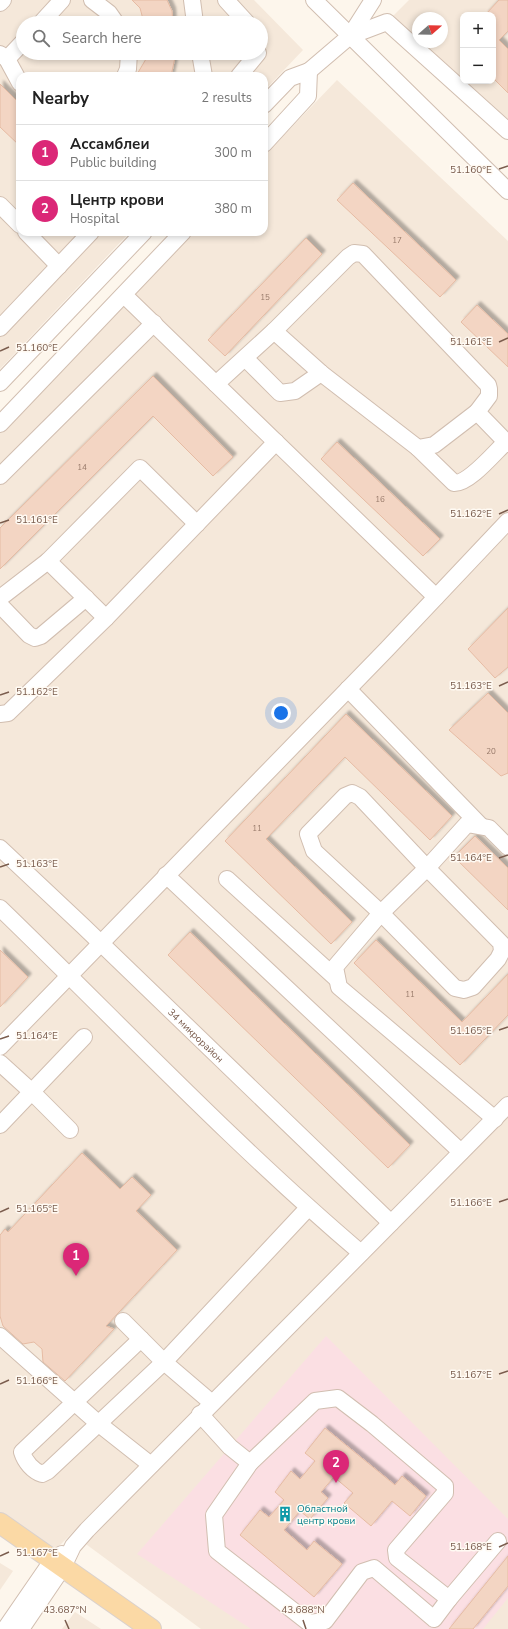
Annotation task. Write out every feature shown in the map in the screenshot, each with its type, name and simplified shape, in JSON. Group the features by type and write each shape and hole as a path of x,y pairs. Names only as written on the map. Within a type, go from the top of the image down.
{"main road":[{"path":"0,1523 134,1629"},
{"path":"0,1536 55,1568 151,1629"}],"street":[{"path":"0,3 3,0"},
{"path":"47,16 62,0"},
{"path":"92,0 110,16"},
{"path":"192,0 194,16"},
{"path":"226,0 241,16"},
{"path":"314,0 508,191"},
{"path":"268,101 290,78 309,71 350,36 373,0"},
{"path":"350,36 387,22 508,130"},
{"path":"16,47 3,56 16,77"},
{"path":"127,72 129,60"},
{"path":"201,60 203,72"},
{"path":"242,72 252,60"},
{"path":"268,140 308,96 309,71"},
{"path":"0,205 16,221"},
{"path":"30,236 59,266"},
{"path":"0,328 87,236"},
{"path":"0,383 140,236"},
{"path":"0,424 178,236"},
{"path":"216,384 274,331 348,257 354,253 363,254 488,385 490,389 489,396 477,412 434,445 418,448"},
{"path":"124,295 436,597"},
{"path":"0,476 154,323"},
{"path":"274,331 321,373 418,448 454,483 458,484 469,478 507,443 477,412"},
{"path":"245,358 280,393 295,391 321,373"},
{"path":"0,714 8,713 106,618 276,442"},
{"path":"0,598 48,561 140,468 197,524"},
{"path":"0,1047 348,689 508,521"},
{"path":"48,561 106,618"},
{"path":"0,605 29,635 35,638 41,636 86,598"},
{"path":"348,689 481,826"},
{"path":"352,793 360,797 501,943 502,951 498,959 472,987 464,990 455,988 381,913 314,851 310,844 308,834 345,796 352,793"},
{"path":"495,1119 339,987 335,967 381,913 427,868 467,824 489,828 508,847"},
{"name":"34 микрорайон","path":"0,848 101,943 391,1223"},
{"path":"166,875 461,1152"},
{"path":"227,879 337,979"},
{"path":"0,908 205,1111 308,1208 361,1253"},
{"path":"0,1125 84,1037"},
{"path":"0,1063 70,1130"},
{"path":"5,1629 87,1530 200,1414 508,1105"},
{"path":"141,1339 22,1452 24,1460 37,1472 42,1474 48,1471 164,1362 308,1208"},
{"path":"123,1322 164,1362 212,1403"},
{"path":"0,1336 99,1424 151,1465"},
{"path":"448,1599 397,1558 396,1550 445,1493 445,1486 372,1424 338,1398 315,1401 250,1463 214,1515 217,1551 309,1623 325,1621 362,1572 374,1568 431,1624 448,1599 498,1541"},
{"path":"200,1414 230,1447 250,1463"},
{"path":"21,1629 55,1568"}],"shaded area":[{"path":"0,0 254,0 303,50 268,87 268,72 16,72 16,236 126,236 0,369"},
{"path":"409,0 508,0 508,139 414,48 448,48 448,12 412,12 412,46 387,22"},
{"path":"337,80 508,241 508,1101 54,1551 0,1515 0,433 187,236 268,236 268,152"},
{"path":"508,1107 508,1629 201,1629 79,1539"},
{"path":"326,1336 508,1519 508,1598 483,1629 251,1629 137,1554"},
{"path":"0,1563 13,1571 0,1590"},
{"path":"75,1612 101,1629 62,1629"}],"building":[{"path":"132,0 167,0 172,11 172,16 142,16 140,8"},
{"path":"499,0 508,0 508,31 499,40 508,49 508,93 496,81 496,12 488,12"},
{"path":"145,60 174,60 172,72 138,72"},
{"path":"0,84 16,100 16,142 0,127"},
{"path":"353,183 456,280 440,297 337,200"},
{"path":"306,238 322,254 225,356 208,340"},
{"path":"477,305 508,334 508,367 461,322"},
{"path":"153,376 233,457 213,476 153,416 0,569 0,528"},
{"path":"337,442 440,539 423,556 321,459"},
{"path":"508,608 508,667 495,678 468,649"},
{"path":"488,693 508,713 508,773 501,776 449,730"},
{"path":"346,714 452,816 430,840 345,757 266,839 352,922 331,944 225,841"},
{"path":"475,836 508,868 508,910 454,857"},
{"path":"190,932 410,1145 388,1168 168,955"},
{"path":"376,940 462,1022 508,974 508,1015 460,1065 354,963"},
{"path":"0,950 28,977 0,1007"},
{"path":"82,1153 120,1189 132,1177 151,1195 136,1211 177,1250 106,1326 114,1329 65,1381 43,1362 42,1349 34,1342 23,1344 3,1326 0,1316 0,1235 5,1229 8,1232"},
{"name":"Областной центр крови","path":"325,1428 395,1485 402,1476 426,1496 410,1516 392,1501 371,1526 344,1503 353,1493 334,1477 321,1492 328,1498 310,1519 300,1511 284,1530 307,1550 314,1541 342,1564 314,1597 240,1535 260,1510 269,1517 284,1500 275,1492 291,1471 300,1479 315,1461 305,1453"},
{"path":"508,1556 508,1586 473,1629 449,1629"}],"place":[{"name":"Ассамблеи","path":"76,1276"},
{"name":"Центр крови","path":"336,1483"},
{"name":"Областной центр крови","path":"285,1514"}]}
